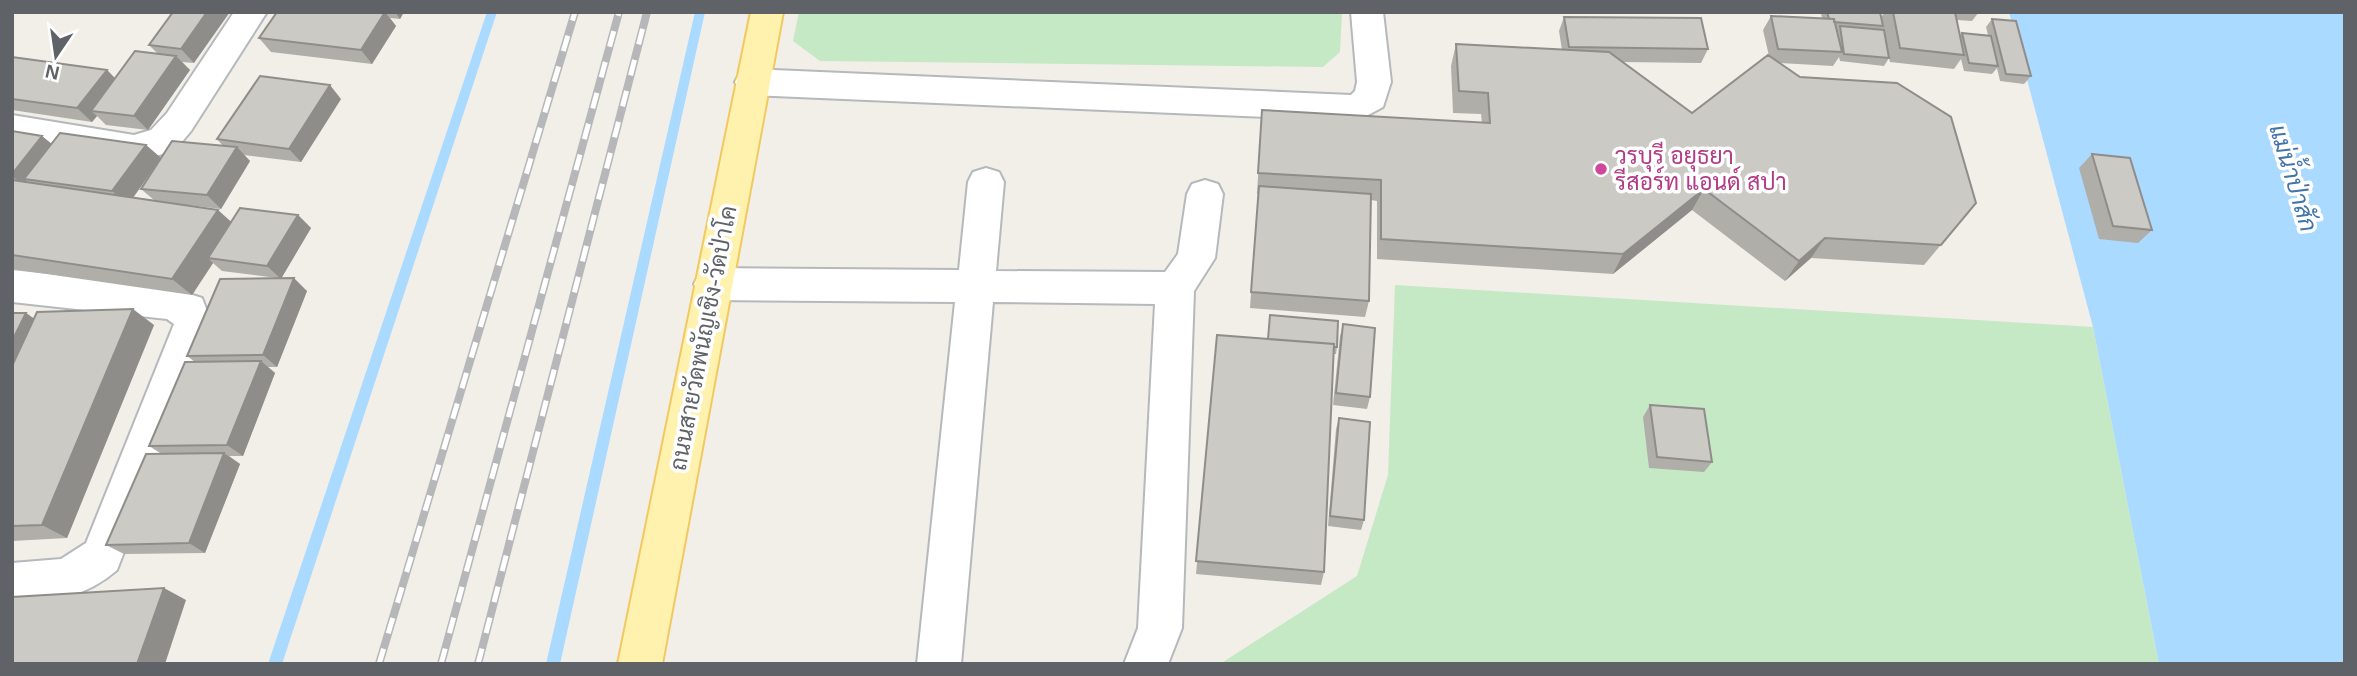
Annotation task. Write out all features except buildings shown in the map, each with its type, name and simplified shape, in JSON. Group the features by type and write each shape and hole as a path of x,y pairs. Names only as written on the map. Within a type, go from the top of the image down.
{"main road":[{"name":"ถนนสายวัดพนัญเชิง-วัดป่าโค","path":"640,664 767,12"}],"street":[{"path":"12,128 134,149 163,140 179,122 251,12"},
{"path":"752,82 1357,108 1371,98 1374,82 1367,12"},
{"path":"939,664 986,182"},
{"path":"1146,664 1160,628 1175,288 1196,258 1205,194"},
{"path":"713,284 1175,288"},
{"path":"12,286 167,303 189,309 193,324 102,556 83,573 56,582 12,583"}],"green space":[{"path":"799,12 1342,12 1340,52 1323,67 820,61 793,41"},
{"path":"1395,285 2093,327 2159,664 1220,664 1357,576 1388,475"}],"water":[{"name":"แม่น้ำป่าสัก","path":"2009,12 2345,12 2345,664 2159,664 2093,327"}],"waterway":[{"path":"275,664 492,12"},
{"path":"553,664 700,12"}],"railway":[{"path":"379,664 575,12"},
{"path":"441,664 619,12"},
{"path":"478,664 647,12"}],"place":[{"name":"วรบุรี อยุธยา รีสอร์ท แอนด์ สปา","path":"1601,169"}]}
